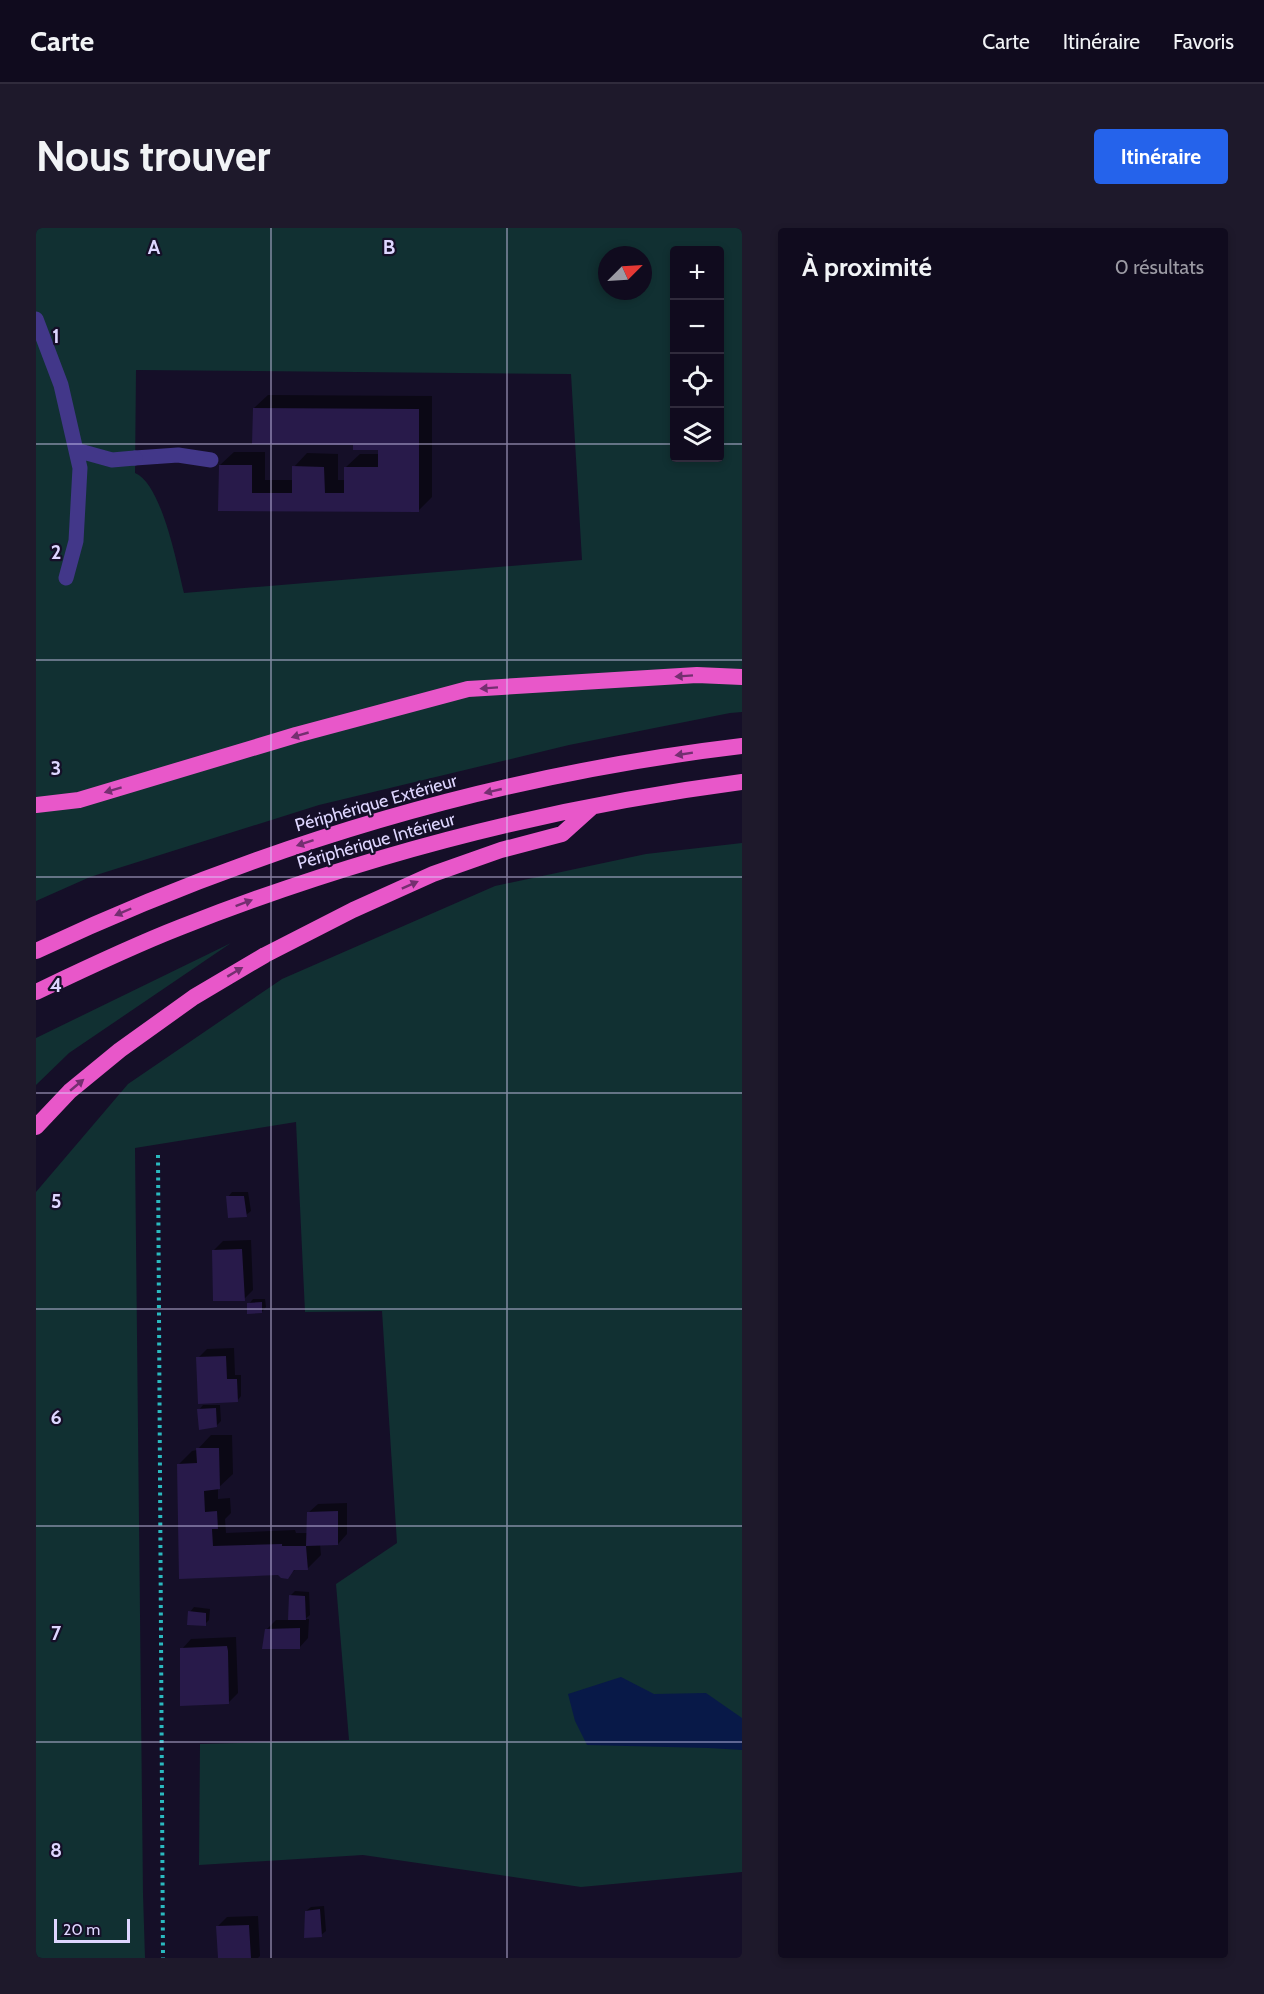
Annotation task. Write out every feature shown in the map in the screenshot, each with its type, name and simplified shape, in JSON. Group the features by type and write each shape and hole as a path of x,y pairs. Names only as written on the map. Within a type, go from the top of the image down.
{"highway":[{"path":"36,806 79,800 296,735 468,689 697,675 742,676"},
{"name":"Périphérique Extérieur","path":"36,951 188,885 355,827 448,801 547,778 670,756 742,747"},
{"name":"Périphérique Intérieur","path":"36,992 180,927 316,878 448,839 594,806 742,782"},
{"path":"36,1127 70,1091 120,1050 194,997 265,955 353,910 434,874 501,850 562,834 594,806"}],"street":[{"path":"36,319 61,385 80,468 76,541 66,578"},
{"path":"76,450 112,460 178,455 211,460"}],"path":[{"path":"158,1155 163,1958"}],"green space":[{"path":"36,228 742,228 742,712 569,745 319,805 90,877 36,901","holes":["136,370 571,374 582,560 184,593 161,508 145,480 135,473"]},
{"path":"742,843 742,1872 581,1887 363,1855 199,1865 200,1744 349,1740 336,1584 397,1543 382,1311 305,1312 296,1122 135,1148 145,1958 36,1958 36,1192 128,1084 282,979 495,886 646,854"},
{"path":"231,943 69,1053 36,1085 36,1038"}],"water":[{"path":"621,1677 654,1694 706,1693 742,1718 742,1750 587,1745 575,1721 568,1694"}],"building":[{"path":"253,408 419,409 419,512 218,511 219,465 252,465 252,493 292,493 292,466 324,467 325,493 344,493 344,467 378,467 378,450 353,450 353,445 252,444"},
{"path":"226,1196 244,1196 247,1217 228,1218"},
{"path":"242,1249 245,1301 213,1301 212,1250"},
{"path":"262,1302 262,1313 247,1314 247,1303"},
{"path":"226,1356 227,1379 237,1379 238,1402 198,1404 196,1357"},
{"path":"216,1408 217,1427 199,1430 197,1409"},
{"path":"196,1448 219,1448 220,1489 204,1491 205,1512 217,1511 218,1529 212,1529 213,1546 282,1544 282,1546 306,1546 308,1570 294,1570 288,1579 278,1575 179,1579 177,1464 197,1463"},
{"path":"338,1511 338,1545 306,1546 307,1512"},
{"path":"289,1595 305,1596 306,1620 288,1620"},
{"path":"188,1611 206,1613 206,1626 187,1625"},
{"path":"300,1628 300,1649 262,1649 265,1629"},
{"path":"227,1646 229,1704 180,1706 180,1648"},
{"path":"320,1909 322,1937 304,1938 305,1911"},
{"path":"249,1925 251,1958 218,1958 216,1926"}]}
